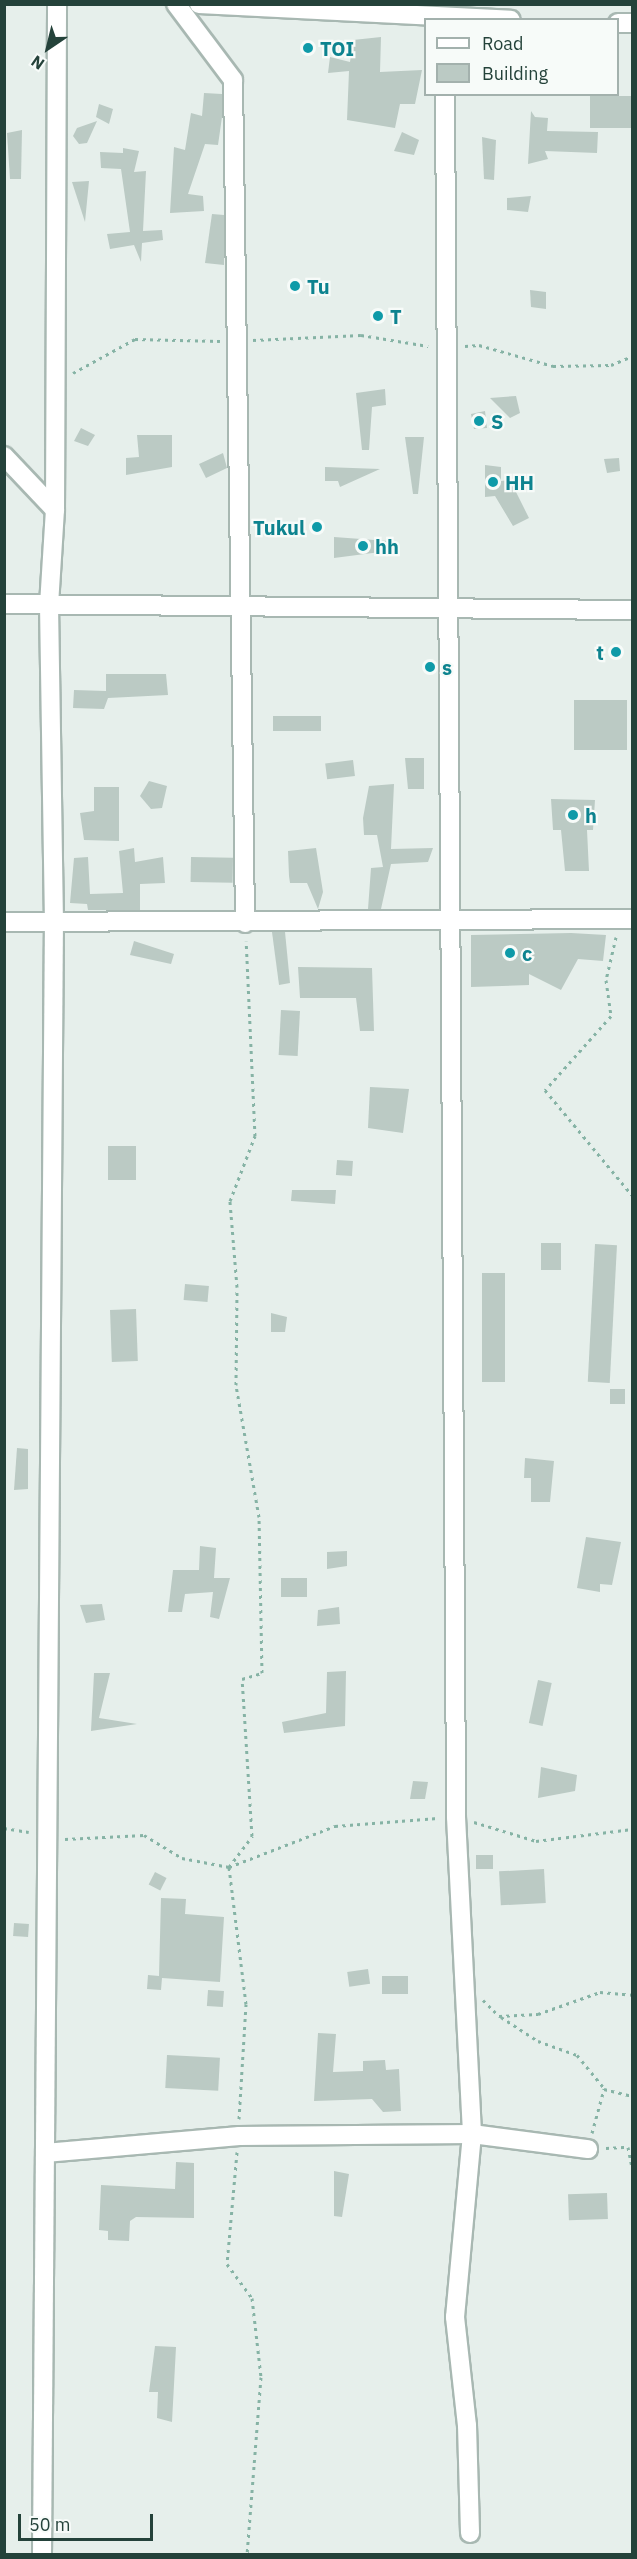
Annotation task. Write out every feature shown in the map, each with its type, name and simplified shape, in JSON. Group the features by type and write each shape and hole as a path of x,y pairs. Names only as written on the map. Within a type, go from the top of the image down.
{"street":[{"path":"42,2554 54,923 49,604 55,510 57,4"},
{"path":"176,4 233,80 243,608 245,923"},
{"path":"199,4 444,14 489,18"},
{"path":"445,96 450,348 449,605 455,919 456,1817 461,1978 472,2134 455,2317 467,2425 470,2533"},
{"path":"4,456 55,510"},
{"path":"4,604 243,608 449,605 633,610"},
{"path":"4,922 245,923 455,919 625,924"},
{"path":"45,2153 238,2136 472,2134 588,2149"}],"path":[{"path":"64,377 135,339 239,341 361,335 450,348 479,345 553,366 611,364 633,356"},
{"path":"245,923 255,1136 230,1200 237,1287 236,1386 259,1517 262,1673 242,1679 252,1836 229,1867 246,2004 238,2136 226,2264 252,2298 261,2377 247,2554"},
{"path":"625,924 606,980 611,1016 546,1090 633,1195"},
{"path":"4,1828 71,1841 109,1833 144,1835 182,1858 229,1867 335,1826 456,1817 536,1841 633,1829"},
{"path":"461,1978 499,2016 538,2041 577,2055 604,2089 633,2096"},
{"path":"499,2016 538,2014 600,1992 633,1995"},
{"path":"604,2089 588,2149 628,2147 633,2168"}],"building":[{"path":"381,37 380,72 422,70 415,104 400,104 395,128 347,120 349,71 328,73 330,57 350,62 353,40"},
{"path":"204,93 222,94 222,117 218,145 205,144 188,194 203,196 204,211 170,213 174,147 185,150 191,113 202,116"},
{"path":"590,96 632,96 632,128 590,128"},
{"path":"99,104 113,109 109,124 96,117"},
{"path":"531,111 535,117 548,118 547,131 598,132 597,153 545,151 548,159 528,164"},
{"path":"97,121 87,143 79,144 73,136 77,128"},
{"path":"22,130 21,179 10,179 7,133"},
{"path":"402,132 419,140 414,155 394,151"},
{"path":"482,137 496,140 494,180 484,179"},
{"path":"123,148 139,151 134,172 146,171 143,231 162,230 163,240 142,243 141,262 134,245 110,249 107,234 130,232 121,169 101,168 100,152 123,153"},
{"path":"89,181 85,222 72,182"},
{"path":"531,196 528,212 507,210 507,198"},
{"path":"212,214 224,215 224,265 205,263"},
{"path":"530,290 546,292 546,309 531,307"},
{"path":"385,389 386,405 372,407 369,450 362,450 356,393"},
{"name":"HH","path":"516,396 520,413 510,418 490,398"},
{"name":"S","path":"485,411 487,428 474,429 471,414"},
{"path":"81,428 95,435 88,446 74,441"},
{"path":"137,435 172,435 172,467 126,475 126,458 139,457"},
{"path":"405,437 424,437 418,494 413,494"},
{"path":"223,453 227,468 206,478 199,464"},
{"path":"619,458 620,471 607,473 604,459"},
{"path":"485,465 501,467 501,481 510,480 529,518 513,526 495,496 485,497"},
{"path":"325,467 380,469 340,487 338,481 325,481"},
{"path":"334,537 388,541 388,551 334,558"},
{"path":"106,674 166,674 168,695 108,698 104,709 73,708 74,690 106,691"},
{"path":"574,700 627,700 627,750 574,750"},
{"path":"273,716 321,716 321,731 273,731"},
{"path":"405,758 424,758 424,789 408,789"},
{"path":"353,760 355,776 327,779 325,763"},
{"path":"149,781 167,786 162,808 151,809 140,796"},
{"path":"394,784 391,849 433,848 428,862 391,864 381,909 368,909 371,868 383,867 377,835 364,835 363,818 369,786"},
{"path":"94,787 119,787 119,841 84,840 80,813 94,811"},
{"path":"551,799 595,800 593,830 587,830 589,871 565,871 561,830 553,830"},
{"path":"134,848 135,862 163,857 165,883 140,884 140,910 88,910 87,904 70,903 74,858 88,857 90,894 123,893 119,851"},
{"path":"316,848 323,892 318,909 307,883 290,883 288,851"},
{"path":"191,857 233,858 233,883 191,882"},
{"path":"272,932 285,932 290,983 279,985"},
{"path":"571,933 606,935 603,961 578,959 561,990 529,974 529,985 471,987 471,935"},
{"path":"134,941 174,954 171,964 130,955"},
{"path":"298,967 372,968 374,1031 360,1031 356,998 300,998"},
{"path":"281,1010 300,1011 298,1056 279,1055"},
{"path":"370,1087 409,1089 403,1133 368,1128"},
{"path":"108,1146 136,1146 136,1180 108,1180"},
{"path":"337,1160 353,1161 352,1176 336,1175"},
{"path":"292,1190 336,1190 335,1204 291,1201"},
{"path":"541,1243 561,1243 561,1270 541,1270"},
{"path":"595,1244 617,1245 610,1383 588,1382"},
{"path":"482,1273 505,1273 505,1382 482,1382"},
{"path":"185,1284 209,1286 208,1302 184,1300"},
{"path":"136,1309 138,1361 112,1362 110,1310"},
{"path":"271,1313 287,1317 285,1332 271,1332"},
{"path":"610,1389 625,1389 625,1404 610,1404"},
{"path":"17,1448 28,1449 28,1489 14,1490"},
{"path":"525,1458 554,1461 550,1502 531,1502 531,1478 524,1478"},
{"path":"586,1537 621,1542 612,1585 600,1584 600,1592 577,1588"},
{"path":"200,1546 216,1548 214,1578 230,1578 219,1619 210,1617 213,1592 185,1594 182,1612 168,1612 173,1570 199,1570"},
{"path":"347,1551 347,1566 327,1569 327,1552"},
{"path":"281,1578 307,1578 307,1597 281,1597"},
{"path":"102,1604 105,1620 86,1623 80,1605"},
{"path":"339,1607 340,1624 317,1626 318,1610"},
{"path":"346,1671 345,1726 284,1733 282,1722 326,1713 327,1672"},
{"path":"94,1673 110,1673 99,1718 137,1724 91,1731"},
{"path":"538,1680 552,1683 543,1726 529,1723"},
{"path":"541,1767 577,1775 575,1791 538,1798"},
{"path":"413,1781 428,1782 425,1799 410,1799"},
{"path":"476,1855 493,1855 493,1869 476,1869"},
{"path":"544,1869 546,1903 501,1905 499,1871"},
{"path":"155,1872 167,1878 160,1890 149,1884"},
{"path":"161,1898 186,1899 185,1914 224,1917 220,1982 162,1978 161,1990 147,1989 148,1975 159,1976"},
{"path":"14,1923 29,1924 28,1937 13,1936"},
{"path":"368,1969 370,1984 349,1987 347,1972"},
{"path":"382,1976 408,1976 408,1994 382,1994"},
{"path":"208,1990 224,1991 223,2007 207,2006"},
{"path":"318,2033 336,2034 333,2072 363,2071 363,2061 385,2060 386,2070 399,2069 401,2111 383,2112 372,2099 314,2101"},
{"path":"167,2055 220,2058 218,2091 165,2088"},
{"path":"176,2162 194,2163 194,2218 136,2217 130,2221 129,2241 108,2240 108,2231 99,2230 101,2185 175,2189"},
{"path":"334,2171 349,2174 342,2217 334,2216"},
{"path":"607,2193 608,2219 569,2220 568,2194"},
{"path":"155,2346 176,2347 172,2422 157,2418 158,2392 149,2392"}],"place":[{"name":"TOI","path":"308,48"},
{"name":"Tu","path":"295,286"},
{"name":"T","path":"378,316"},
{"name":"S","path":"479,421"},
{"name":"HH","path":"493,482"},
{"name":"Tukul","path":"317,527"},
{"name":"hh","path":"363,546"},
{"name":"t","path":"616,652"},
{"name":"s","path":"430,667"},
{"name":"h","path":"573,815"},
{"name":"c","path":"510,953"}]}
